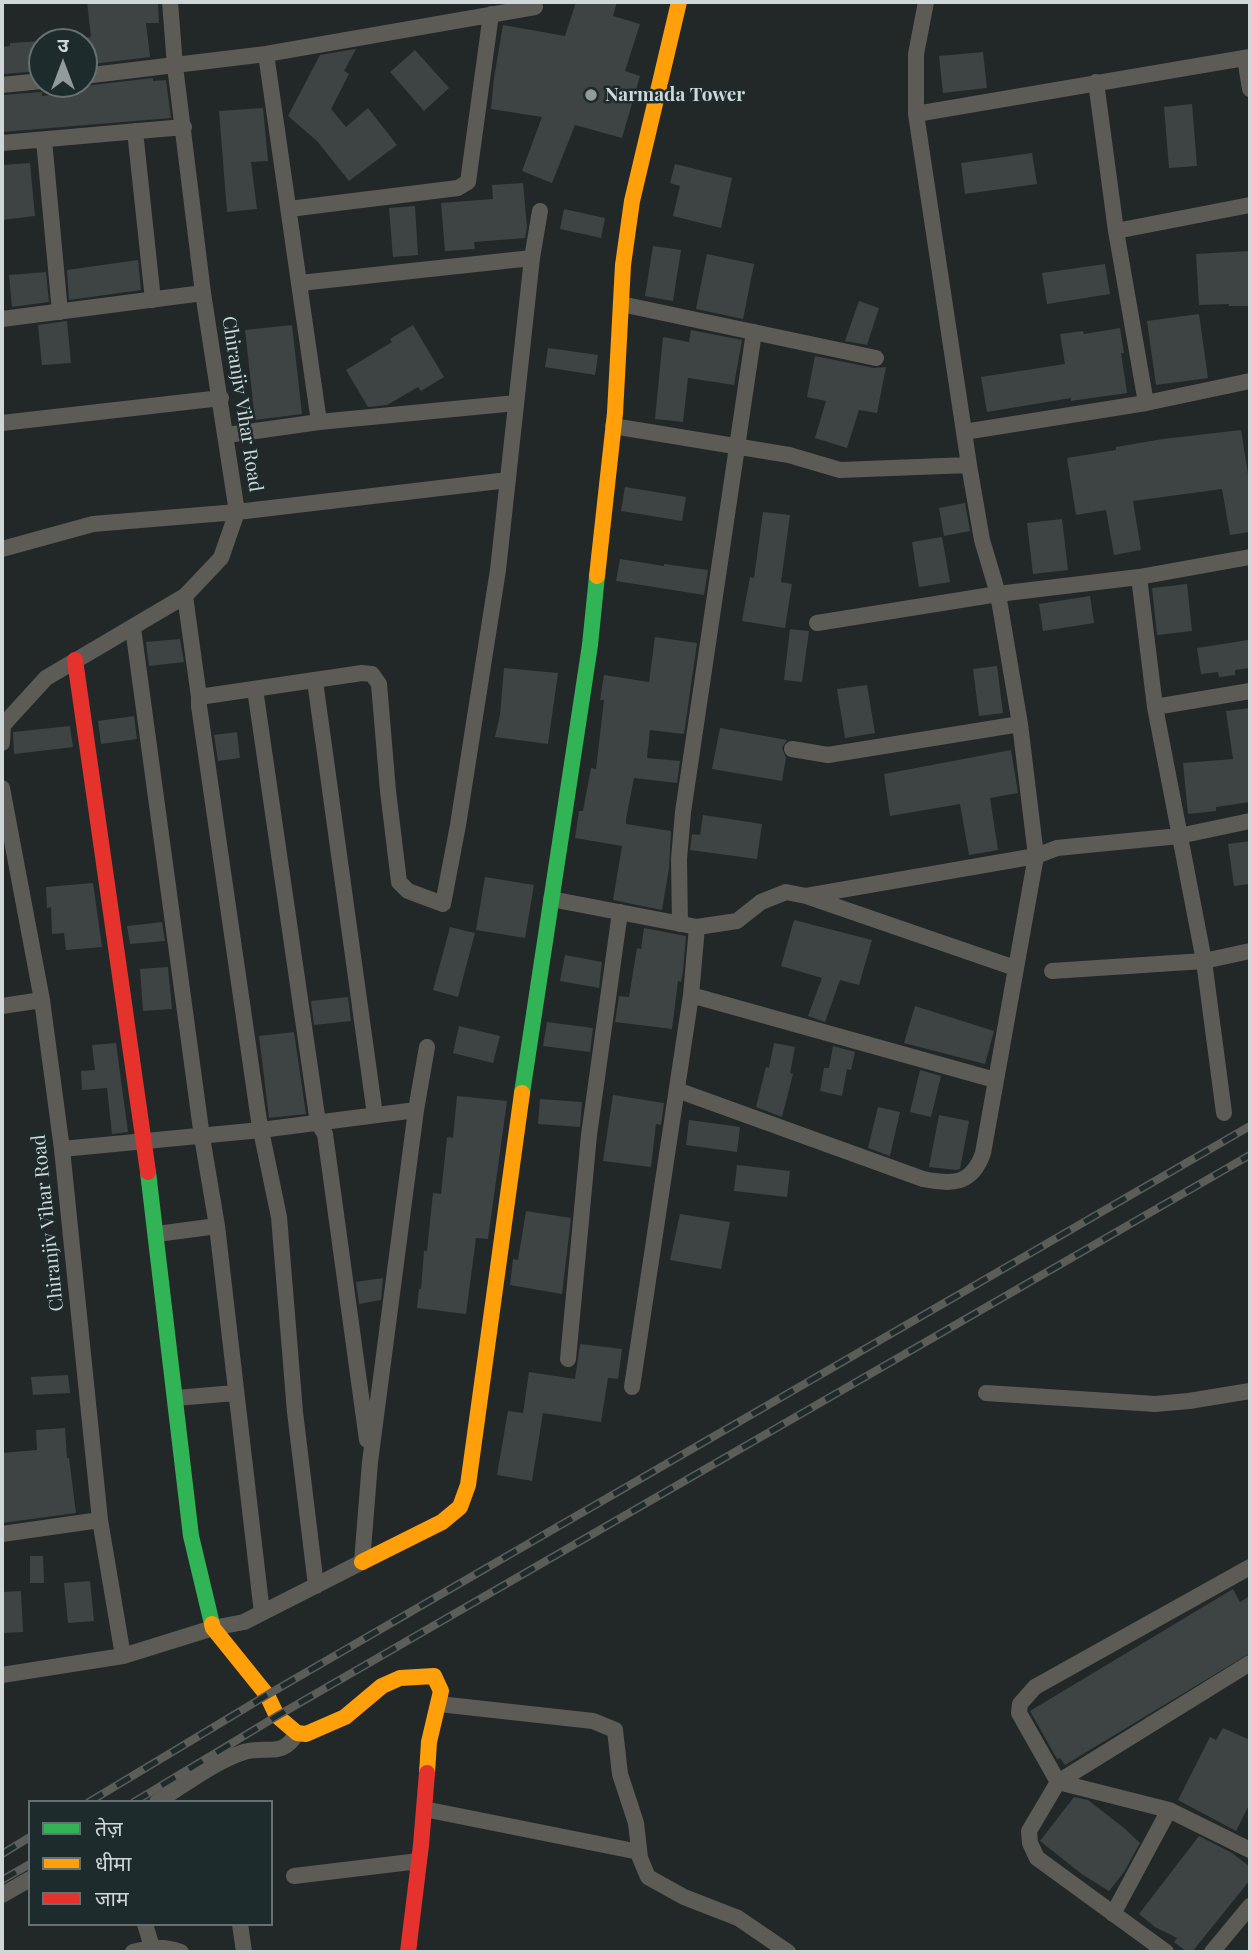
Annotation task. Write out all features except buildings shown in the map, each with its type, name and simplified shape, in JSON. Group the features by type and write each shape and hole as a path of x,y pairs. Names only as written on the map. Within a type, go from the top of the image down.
{"street":[{"name":"Chiranjiv Vihar Road","path":"2,743 2,723 46,678 185,596 221,558 237,512 203,293 175,66 170,2"},
{"path":"2,1675 123,1656 213,1628 244,1622 442,1522 460,1507 468,1485 590,645 613,426 623,265 632,201 679,2"},
{"path":"677,1090 923,1179 945,1184 960,1180 978,1169 983,1153 1036,856 1020,724 998,594 982,540 969,465 916,114 916,54 926,2"},
{"path":"98,74 266,54 535,7"},
{"path":"289,209 458,188 468,182 491,14"},
{"path":"266,54 319,422"},
{"path":"916,114 1248,57 1250,89"},
{"path":"2,85 28,82"},
{"path":"1096,82 1116,232 1146,402"},
{"path":"2,143 184,127"},
{"path":"135,131 153,300"},
{"path":"44,140 60,312"},
{"path":"1116,232 1250,205"},
{"path":"199,697 362,673 372,674 379,684 387,791 399,882 408,891 443,904 491,621 531,258 540,211"},
{"path":"300,283 531,258"},
{"path":"2,319 203,293"},
{"path":"621,304 876,358"},
{"path":"680,924 679,859 683,812 754,332"},
{"path":"964,432 1146,402 1250,381"},
{"path":"2,423 221,398"},
{"path":"227,435 319,422 516,403"},
{"path":"613,426 789,455 840,470 969,465"},
{"path":"2,549 93,524 237,512 508,480"},
{"path":"817,623 998,594 1139,577 1250,557"},
{"path":"1139,577 1155,707 1204,961 1224,1112"},
{"path":"185,596 202,734 261,1130 279,1217 295,1412 316,1586"},
{"path":"133,628 202,1137 217,1226 262,1613"},
{"path":"75,660 158,1234 191,1536 213,1628 251,1673 267,1695 277,1716 297,1733 306,1734 345,1717 382,1686 400,1678 434,1676 441,1691 429,1742 408,1952"},
{"path":"315,681 375,1115"},
{"path":"255,689 318,1123 325,1134 370,1462"},
{"path":"1155,707 1250,691"},
{"path":"792,749 828,755 1020,724"},
{"name":"Chiranjiv Vihar Road","path":"3,797 42,1000 62,1149 100,1520 123,1656"},
{"path":"806,896 1036,856 1057,848 1179,836 1250,821"},
{"path":"551,899 697,928 737,921 761,902 786,892 806,896 1015,968"},
{"path":"568,1359 589,1135 620,912"},
{"path":"632,1387 691,995 697,928"},
{"path":"1052,971 1204,961 1250,951"},
{"path":"691,995 995,1080"},
{"path":"2,1006 42,1000"},
{"path":"362,1562 370,1462 416,1110 427,1047"},
{"path":"62,1149 202,1137 416,1110"},
{"path":"158,1234 217,1226"},
{"path":"986,1393 1155,1404 1250,1391"},
{"path":"176,1398 235,1394"},
{"path":"2,1534 100,1520"},
{"path":"1250,1567 1035,1687 1020,1704 1019,1713 1058,1782 1169,1810 1250,1850"},
{"path":"1166,1952 1037,1858 1028,1831 1058,1782 1250,1663"},
{"path":"439,1704 593,1721 615,1730 620,1774 636,1823 639,1852 648,1877 684,1897 738,1918 761,1945 788,1952"},
{"path":"160,1800 244,1752 280,1750 292,1741 297,1733"},
{"path":"424,1809 639,1852"},
{"path":"1113,1914 1169,1810"},
{"path":"294,1876 419,1861"},
{"path":"2,1895 28,1880"},
{"path":"1212,1952 1250,1906"},
{"path":"146,1926 152,1947"},
{"path":"240,1926 244,1952"},
{"path":"133,1952 152,1947 166,1947 181,1952"}],"railway":[{"path":"92,1800 267,1695 1250,1126"},
{"path":"137,1800 277,1716 1250,1155"},
{"path":"2,1854 28,1838"},
{"path":"2,1880 28,1865"}],"traffic: fast":[{"path":"522,1093 590,645 597,576"},
{"path":"148,1172 191,1536 212,1624"}],"traffic: slow":[{"path":"597,576 615,413 623,265 632,201 679,2"},
{"path":"362,1562 442,1522 460,1507 468,1485 522,1093"},
{"path":"212,1624 267,1695 277,1716 297,1733 306,1734 345,1717 382,1686 400,1678 434,1676 441,1691 429,1742 427,1773"}],"traffic: jam":[{"path":"75,660 148,1172"},
{"path":"408,1952 427,1773"}],"place":[{"name":"Narmada Tower","path":"591,95"}]}
